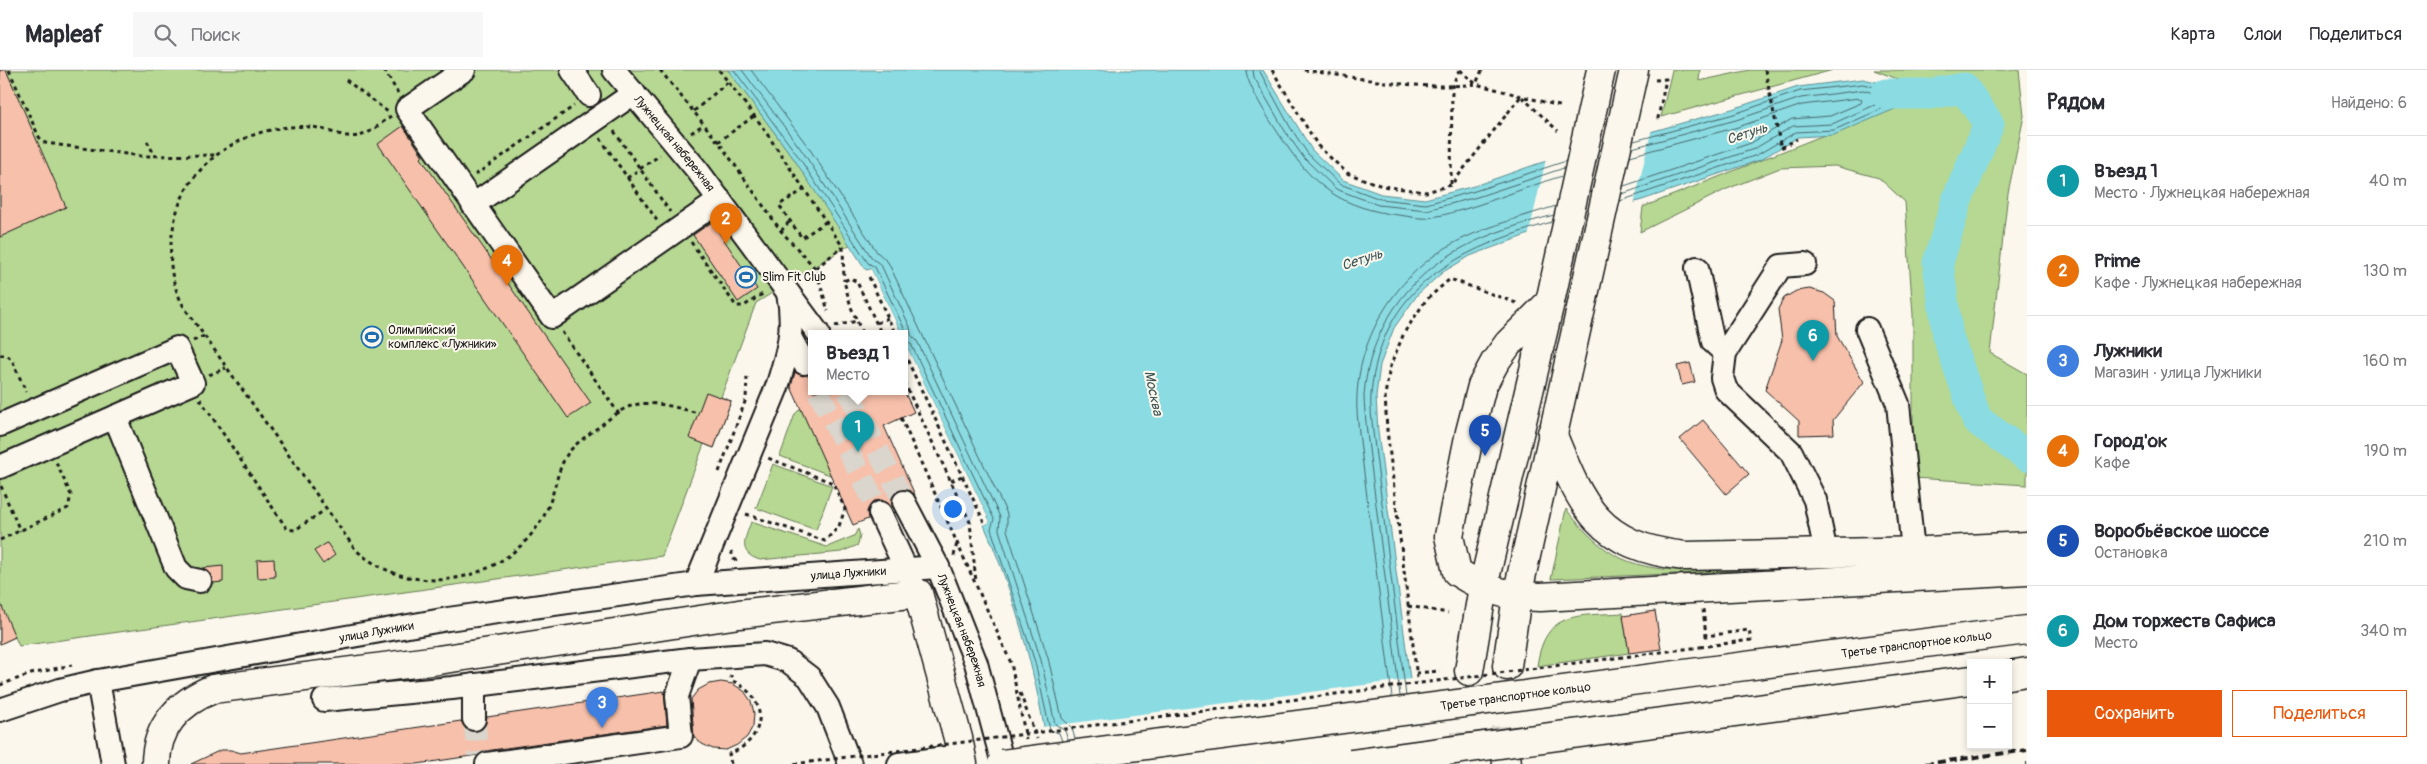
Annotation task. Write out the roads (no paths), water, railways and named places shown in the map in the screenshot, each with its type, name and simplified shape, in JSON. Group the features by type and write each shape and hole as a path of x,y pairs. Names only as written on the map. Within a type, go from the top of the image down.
{"main road":[{"path":"1469,671 1483,587 1550,302 1601,70"},
{"path":"1507,666 1517,596 1624,114 1645,75"},
{"path":"1550,302 1508,344 1495,362 1482,386 1470,432 1449,536 1457,572 1483,587 1499,594 1517,596 2027,571"},
{"path":"1552,433 1580,497 1598,520 1618,538 1658,553 1685,556 1913,551 2027,546"},
{"path":"156,764 159,742 170,718 186,702 213,689 438,660 739,614 845,602 912,581 962,760"},
{"name":"Третье транспортное кольцо","path":"1002,764 2027,630"},
{"path":"2012,674 2027,672"},
{"path":"1351,764 1967,681"}],"street":[{"path":"464,70 400,112 460,186 552,317 720,200"},
{"path":"572,70 589,96"},
{"name":"Лужнецкая набережная","path":"614,70 677,144 787,289 825,330"},
{"path":"473,205 634,93"},
{"path":"1806,264 1781,266 1725,353 1722,378 1726,390 1791,452 1815,500 1826,553"},
{"path":"1697,268 1713,342 1725,353"},
{"name":"Лужнецкая набережная","path":"787,289 792,325 791,339 804,364"},
{"path":"1867,330 1898,404 1913,551"},
{"path":"696,584 777,387 791,339"},
{"path":"0,425 176,348 193,382 0,467"},
{"path":"115,417 176,568 189,580 200,580"},
{"name":"Лужнецкая набережная","path":"904,502 938,567 976,663 1002,764"},
{"path":"880,513 912,581 946,588"},
{"name":"улица Лужники","path":"0,710 60,690 98,681 448,619 696,584 759,580 912,581 938,567"},
{"name":"улица Лужники","path":"759,580 845,602"},
{"path":"324,700 474,685 690,659 765,654 788,661 800,668 813,683 828,708 850,764"},
{"path":"482,761 681,736 678,696 690,659"},
{"path":"98,681 113,764"},
{"path":"474,685 474,719"},
{"path":"899,764 962,760"}],"water":[{"name":"Москва","path":"728,70 1263,70 1312,150 1343,180 1381,194 1425,199 1474,186 1540,163 1732,109 1798,87 1863,79 1930,94 1834,135 1798,137 1760,160 1642,200 1529,234 1470,256 1443,272 1418,294 1394,328 1380,365 1376,396 1378,432 1421,764 1056,737 1046,738 1029,657 1004,576 984,525 990,522 908,349 908,330 900,330 871,269 866,270 794,159"}],"waterway":[{"name":"Сетунь","path":"1886,94 1930,94 1964,88 1989,124 1957,200 1938,263 1948,337 1977,420 2027,456"}],"tunnel":[{"path":"820,395 880,513"},
{"path":"850,395 904,502"},
{"path":"1506,754 1504,701 1507,666"},
{"path":"1465,760 1465,702 1469,671"},
{"path":"474,719 478,755"}],"railway":[{"path":"1925,764 2027,750"}],"place":[{"name":"Prime","path":"726,244"},
{"name":"Slim Fit Club","path":"746,277"},
{"name":"Город'ок","path":"507,286"},
{"name":"Олимпийский комплекс «Лужники»","path":"372,337"},
{"name":"Дом торжеств Сафиса","path":"1813,361"},
{"name":"Въезд 1","path":"858,452"},
{"name":"Воробьёвское шоссе","path":"1485,456"},
{"name":"Лужники","path":"602,728"}]}
